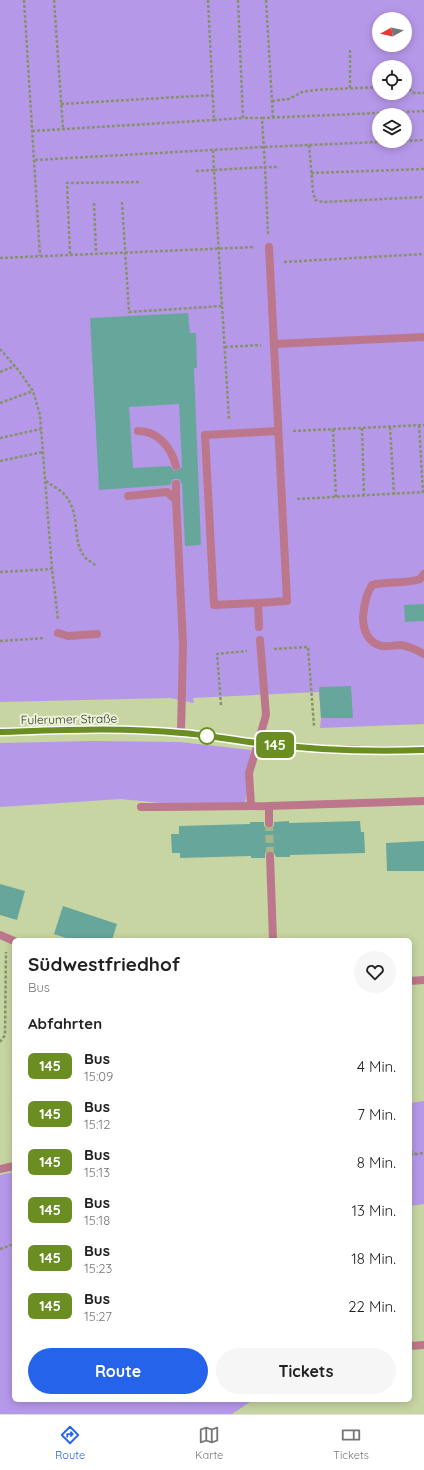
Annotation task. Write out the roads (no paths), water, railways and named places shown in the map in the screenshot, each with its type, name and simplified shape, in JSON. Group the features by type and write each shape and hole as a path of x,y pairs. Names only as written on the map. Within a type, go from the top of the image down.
{"main road":[{"name":"Fulerumer Straße","path":"0,732 114,730 181,732 258,743 340,750 424,750"}],"street":[{"path":"269,247 287,601 214,605 205,435 278,431"},
{"path":"274,344 424,337"},
{"path":"138,431 150,433 162,440 176,466"},
{"path":"176,484 183,644 181,732"},
{"path":"128,496 167,492 176,500"},
{"path":"424,574 420,579 372,584 367,592 363,610 363,622 366,635 374,643 383,646 401,645 424,654"},
{"path":"258,603 259,627"},
{"path":"58,632 68,636 97,634"},
{"path":"251,806 249,773 266,715 260,640"},
{"path":"140,807 269,806 424,801"},
{"path":"269,806 269,823"},
{"path":"270,856 273,938"},
{"path":"412,981 424,980"},
{"path":"0,1169 12,1166"},
{"path":"412,1346 424,1345"}],"tunnel":[{"path":"269,823 270,856"}]}
